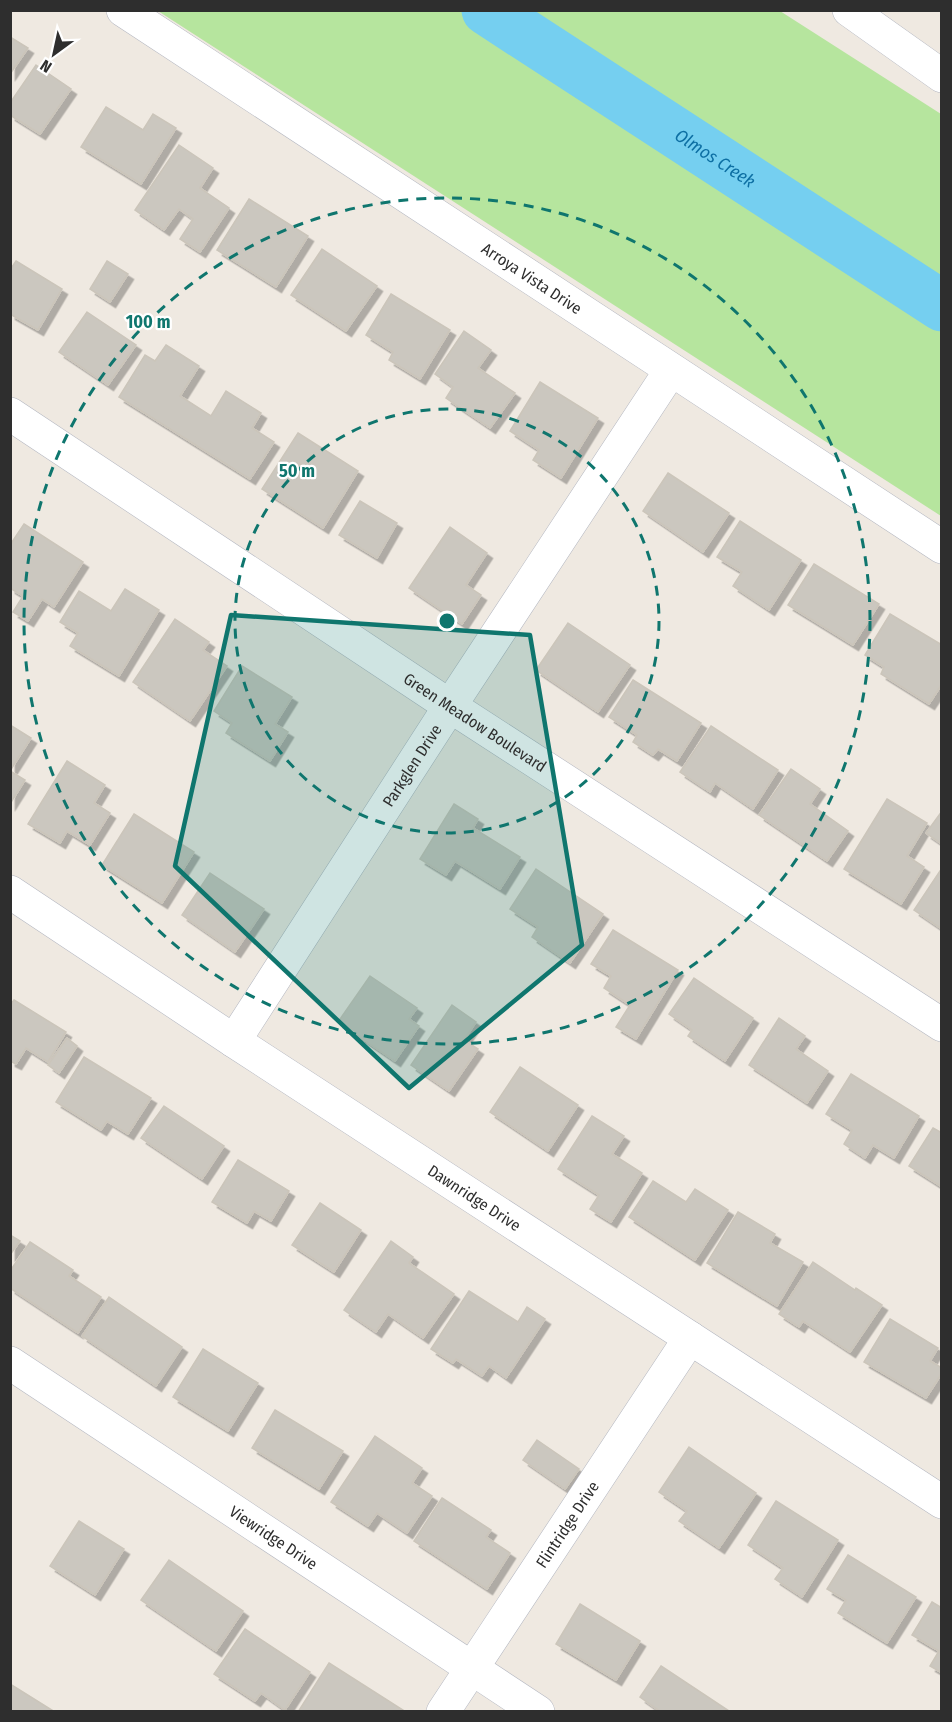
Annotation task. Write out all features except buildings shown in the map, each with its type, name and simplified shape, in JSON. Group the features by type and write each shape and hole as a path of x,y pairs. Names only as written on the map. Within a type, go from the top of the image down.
{"street":[{"name":"Arroya Vista Drive","path":"123,10 942,547"},
{"path":"849,10 942,76"},
{"name":"Parkglen Drive","path":"234,1041 450,706 671,370"},
{"name":"Green Meadow Boulevard","path":"10,414 450,706 942,1025"},
{"name":"Dawnridge Drive","path":"10,892 234,1041 942,1502"},
{"name":"Flintridge Drive","path":"443,1712 690,1338"},
{"name":"Viewridge Drive","path":"10,1362 538,1712"}],"highlighted area":[{"path":"231,615 530,635 582,945 409,1088 175,866"}],"green space":[{"path":"158,11 780,11 941,114 941,516"}],"waterway":[{"name":"Olmos Creek","path":"487,10 942,306"}]}
